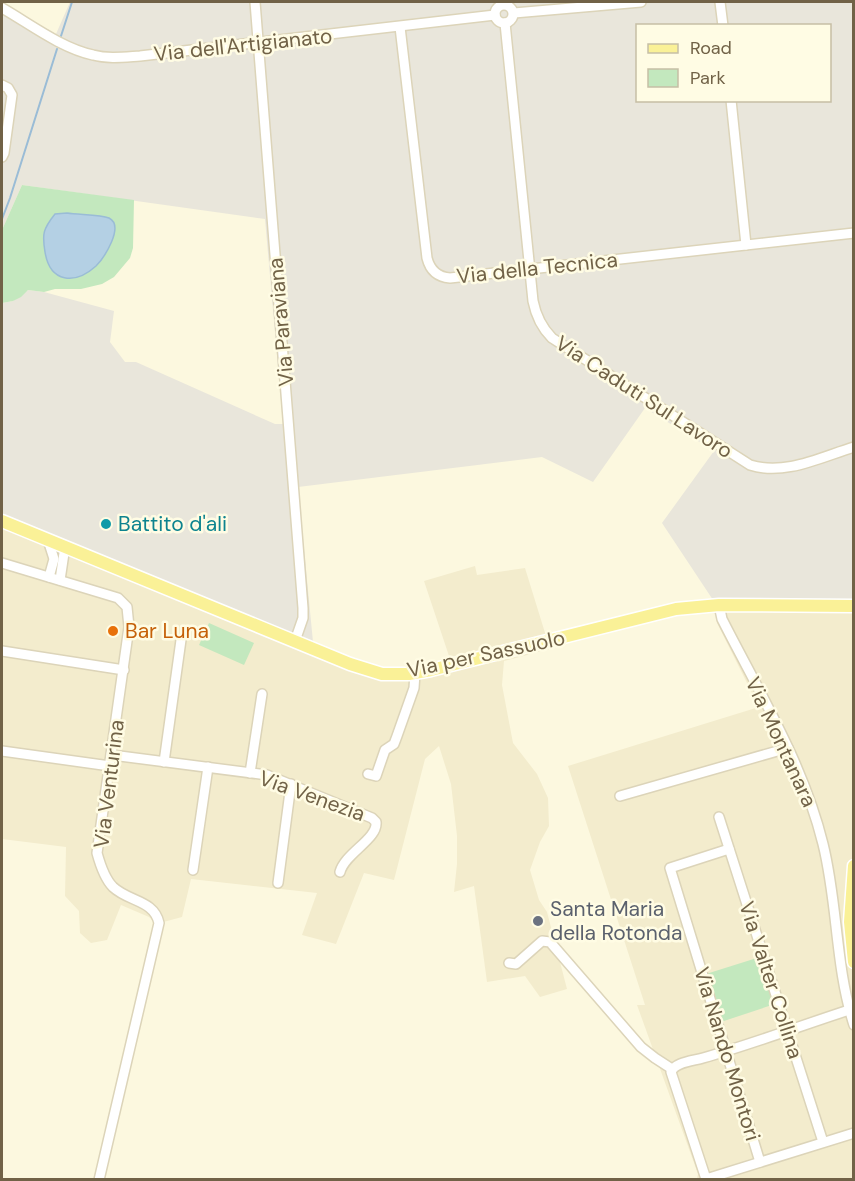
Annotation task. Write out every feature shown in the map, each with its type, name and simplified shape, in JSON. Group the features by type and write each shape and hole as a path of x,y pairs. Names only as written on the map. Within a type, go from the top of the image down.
{"main road":[{"name":"Via per Sassuolo","path":"2,521 295,641 382,674 415,673 452,666 676,609 719,605 854,606"},
{"path":"854,866 850,922 854,962"}],"street":[{"name":"Via Paraviana","path":"255,2 303,608 303,618 295,641"},
{"path":"514,13 641,2"},
{"path":"720,2 723,24"},
{"path":"502,3 510,6 514,13 510,21 505,23 500,22 495,15 502,3"},
{"name":"Via dell'Artigianato","path":"2,8 64,44 88,54 106,58 495,15"},
{"name":"Via Caduti Sul Lavoro","path":"505,23 535,310 540,324 552,338 742,462 766,469 786,468 854,447"},
{"name":"Via della Tecnica","path":"400,27 429,264 437,274 450,278 854,234"},
{"path":"2,85 8,88 12,95 2,157"},
{"path":"731,102 746,245"},
{"path":"48,540 54,559 49,577"},
{"path":"54,559 69,549"},
{"path":"60,580 64,553 69,549"},
{"name":"Via Venturina","path":"2,563 118,597 127,607 129,619 98,853 101,866 111,886 129,898 151,906 157,914 159,923 99,1179"},
{"name":"Via Montanara","path":"719,605 722,619 788,747 806,788 823,843 833,898 842,979 854,1025"},
{"path":"164,762 181,640"},
{"path":"2,651 124,670"},
{"path":"368,774 376,776 385,750 394,744 414,688 415,673"},
{"path":"250,773 262,694"},
{"path":"620,796 788,747"},
{"path":"2,751 110,766"},
{"name":"Via Venezia","path":"112,754 267,775 372,818 376,822 375,830 344,863 340,872"},
{"path":"193,870 208,767"},
{"path":"278,884 291,784"},
{"name":"Via Valter Collina","path":"719,817 823,1142"},
{"name":"Via Nando Montori","path":"729,849 670,868 760,1162"},
{"path":"850,922 854,908"},
{"path":"509,963 516,964 542,941 550,942 641,1047 672,1069"},
{"path":"849,1010 726,1051 679,1064 672,1069 671,1076 706,1179 854,1132"}],"shaded area":[{"path":"70,2 853,2 853,604 715,603 662,523 714,451 645,408 593,482 542,457 298,487 313,642 2,515 2,303 13,301 28,290 44,292 114,311 110,342 125,362 136,362 275,424 283,424 265,219 22,185 2,230 2,3 56,34"},
{"path":"2,515 364,665 387,671 416,670 451,662 424,581 475,566 477,575 525,568 550,649 504,661 502,685 513,743 537,774 548,798 549,826 540,842 530,870 539,900 547,912 567,989 540,997 525,976 487,982 474,886 454,892 457,836 451,784 439,746 425,759 394,880 364,873 336,944 302,935 317,893 191,879 182,917 156,924 149,917 121,905 107,940 91,943 80,933 79,911 65,896 66,847 2,839"},
{"path":"715,603 853,604 853,1179 697,1179 698,1174 637,1005 645,1005 568,766 759,707 717,623"}],"green space":[{"path":"22,185 134,200 133,248 130,258 114,277 102,284 81,289 55,289 44,292 28,290 13,301 2,303 2,230"},
{"path":"209,623 254,643 244,665 199,645"},
{"path":"760,957 775,1004 721,1022 706,974"}],"water":[{"path":"67,213 109,218 115,228 112,242 100,262 88,272 72,278 64,278 52,270 45,252 44,241 44,232 55,214"}],"waterway":[{"path":"61,36 72,2"},
{"path":"2,219 57,49"}],"place":[{"name":"Battito d'ali","path":"106,524"},
{"name":"Bar Luna","path":"113,631"},
{"name":"Santa Maria della Rotonda","path":"538,921"}]}
